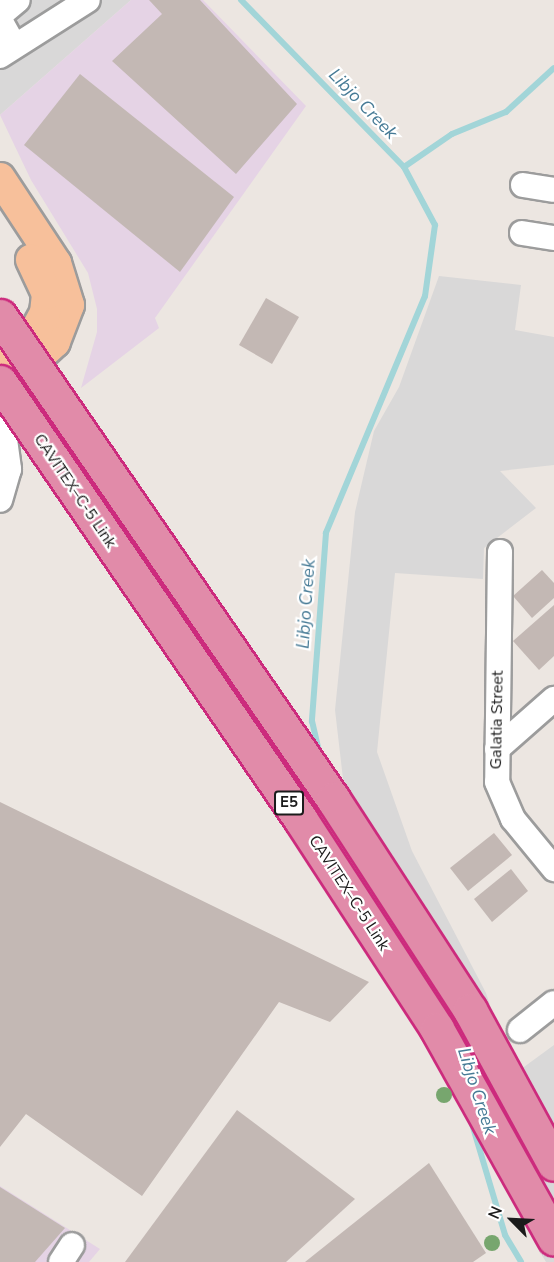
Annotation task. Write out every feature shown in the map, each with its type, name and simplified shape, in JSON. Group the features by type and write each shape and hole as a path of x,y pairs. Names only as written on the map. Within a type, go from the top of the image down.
{"highway":[{"name":"E5","path":"0,316 346,819 470,1010 554,1164"},
{"name":"CAVITEX–C-5 Link","path":"0,382 301,820 431,1019 554,1239"}],"main road":[{"path":"0,178 56,262 69,305 55,342 0,393"},
{"path":"0,215 35,264 48,304 35,331 0,365"}],"street":[{"path":"0,15 18,0"},
{"path":"0,20 7,51 88,0"},
{"path":"523,185 554,190"},
{"path":"522,233 554,238"},
{"path":"0,402 9,469 0,500"},
{"name":"Galatia Street","path":"500,552 497,782 513,819 554,869"},
{"path":"497,749 554,699"},
{"path":"520,1030 554,1002"}],"shaded area":[{"path":"0,0 131,0 0,115"},
{"path":"131,0 203,0 306,106 155,318 159,328 81,388 97,332 97,309 88,273 31,180 0,115"},
{"path":"439,276 521,285 515,330 554,337 554,465 500,471 536,508 484,548 483,579 395,573 377,752 412,851 486,993 513,1075 554,1045 554,1262 546,1262 534,1242 494,1124 463,1015 347,813 335,710 355,512 374,431 399,387"},
{"path":"0,1186 100,1249 89,1262 0,1262"}],"building":[{"path":"149,0 200,0 297,104 236,174 112,61 162,14"},
{"path":"80,74 234,197 180,272 24,145"},
{"path":"266,298 299,317 272,364 239,345"},
{"path":"542,570 554,583 554,598 532,618 513,596"},
{"path":"554,605 554,656 539,670 513,641"},
{"path":"0,802 369,982 330,1022 279,1002 142,1196 26,1114 0,1147"},
{"path":"494,833 512,855 468,891 450,868"},
{"path":"511,869 528,891 492,922 474,899"},
{"path":"237,1110 355,1199 286,1262 125,1262"},
{"path":"429,1163 486,1253 473,1262 305,1262"},
{"path":"0,1187 65,1228 35,1262 0,1262"}],"waterway":[{"name":"Libjo Creek","path":"241,0 404,167 435,225 425,296 326,533 312,721 320,755"},
{"path":"404,167 452,134 506,112 554,68"},
{"name":"Libjo Creek","path":"358,867 384,919"},
{"name":"Libjo Creek","path":"472,1124 505,1235 521,1262"}]}
